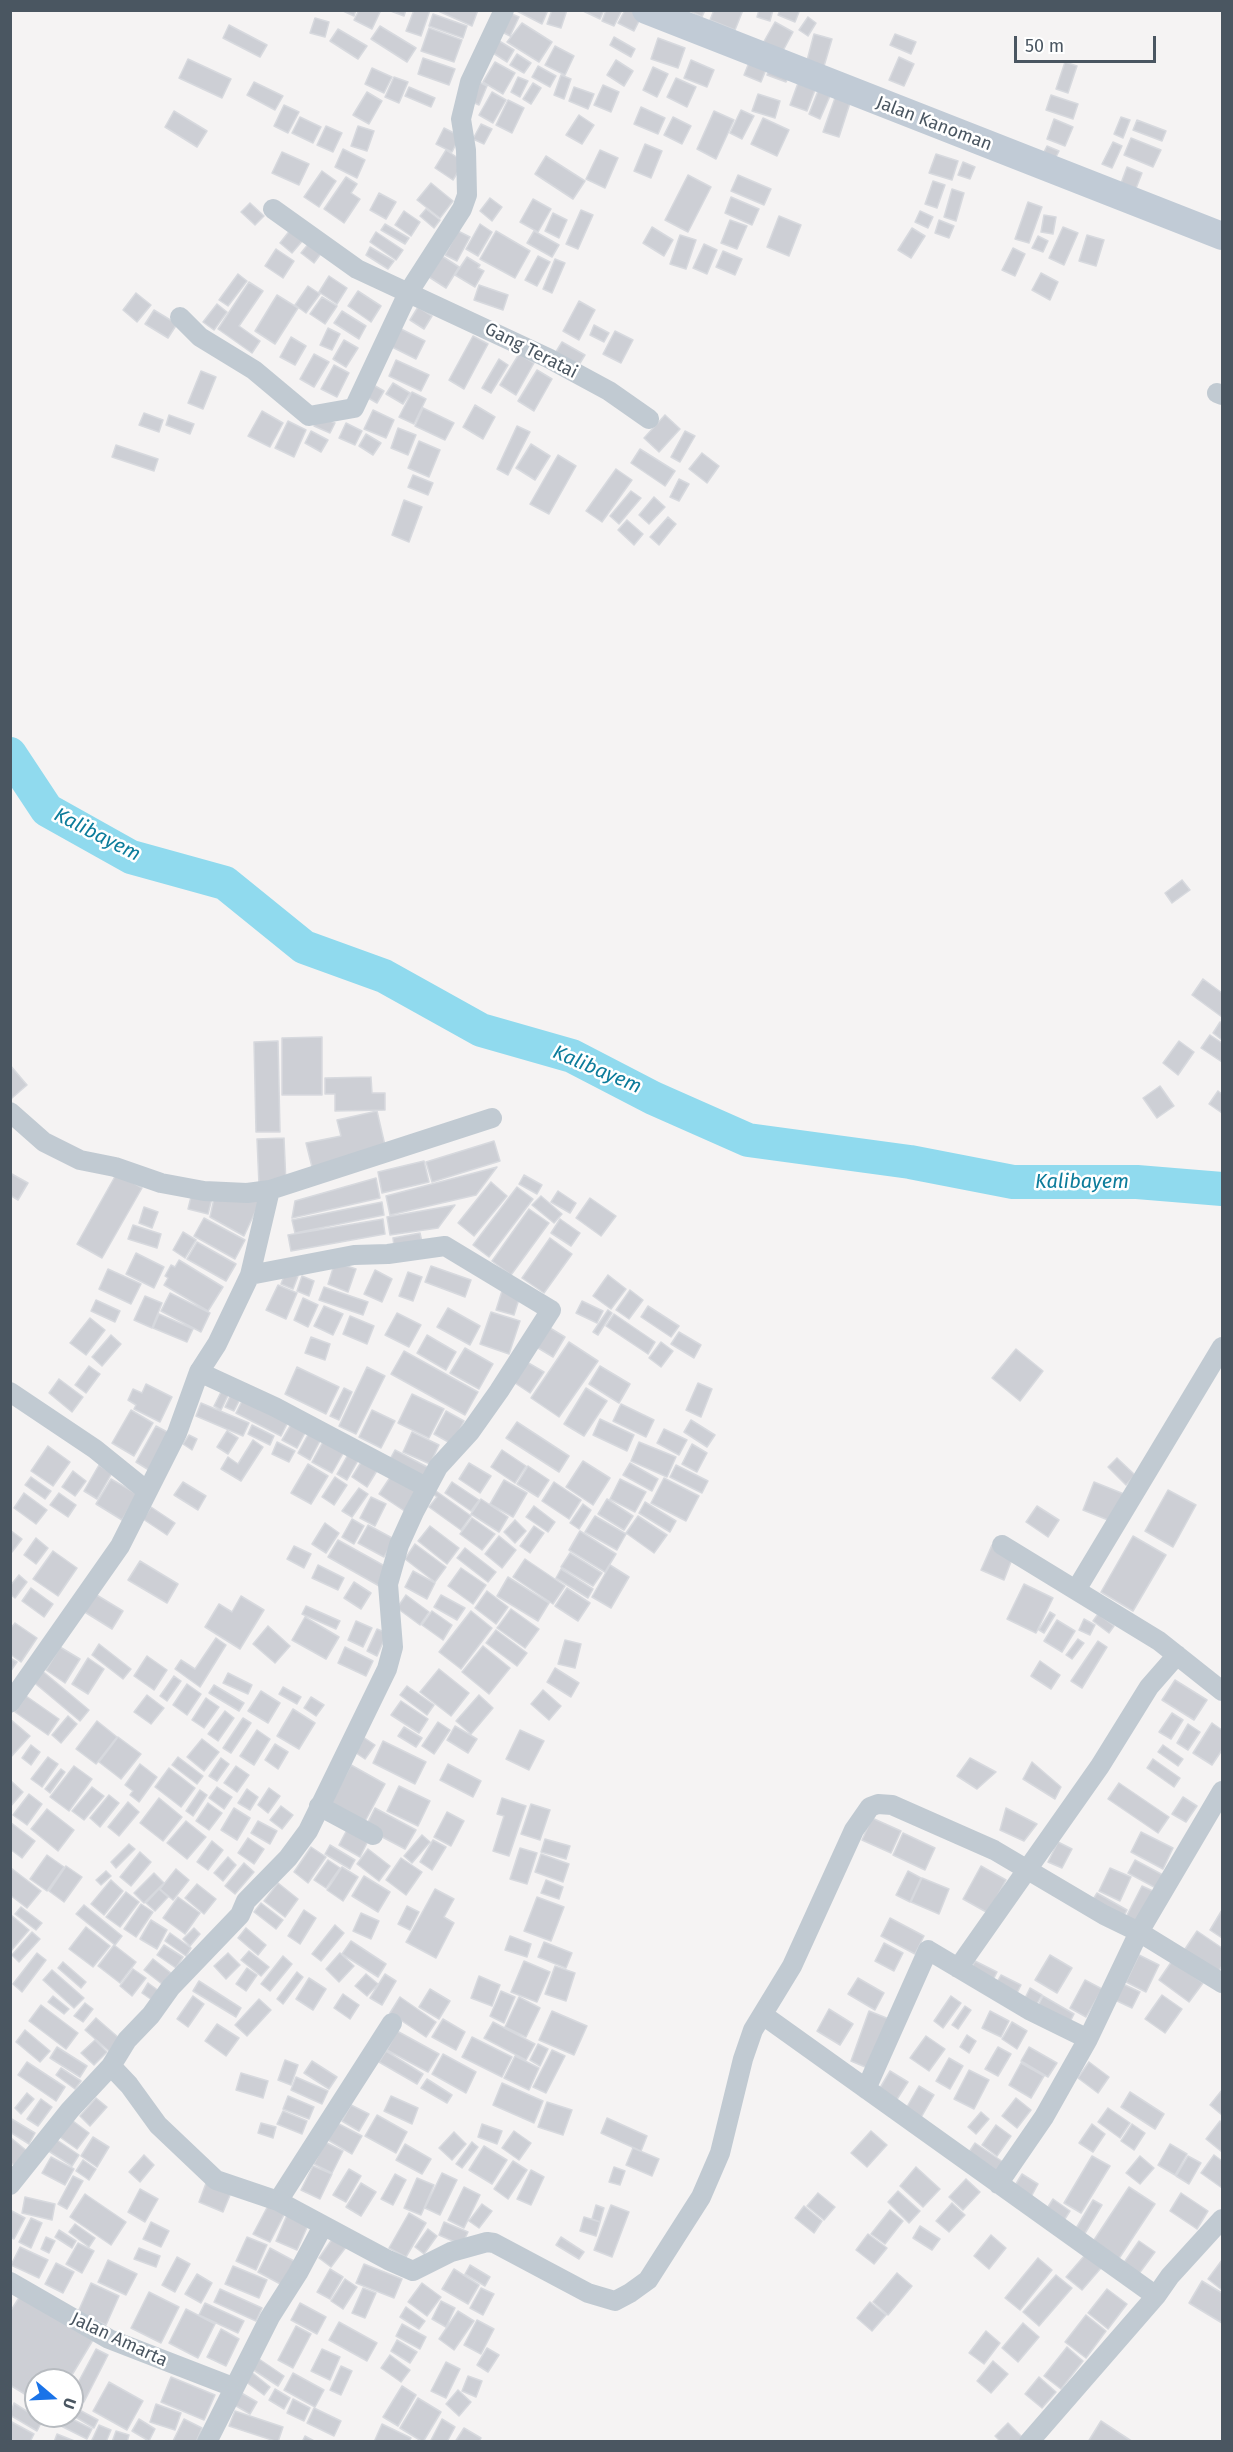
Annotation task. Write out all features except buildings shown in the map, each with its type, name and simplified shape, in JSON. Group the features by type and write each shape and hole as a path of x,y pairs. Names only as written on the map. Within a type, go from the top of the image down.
{"street":[{"path":"180,317 200,337 254,370 309,416 354,408 408,293 465,202 467,195 466,150 461,118 474,73 504,10"},
{"name":"Jalan Kanoman","path":"661,14 1222,236"},
{"name":"Gang Teratai","path":"273,209 357,269 548,358 609,391 650,419"},
{"path":"10,1112 44,1142 80,1160 115,1167 161,1183 204,1191 247,1193 270,1190 492,1118"},
{"path":"10,1703 120,1546 177,1433 199,1371 217,1344 250,1275 270,1190"},
{"path":"10,2185 70,2110 111,2066 127,2040 151,2016 171,1987 240,1915 246,1901 288,1858 308,1831 387,1669 393,1647 388,1581 399,1545 426,1487 438,1467 470,1432 500,1391 551,1310 445,1246 388,1254 354,1254 250,1275"},
{"path":"1076,1590 1222,1347"},
{"path":"199,1371 275,1407 426,1487"},
{"path":"10,1392 95,1449 147,1491"},
{"path":"1002,1545 1177,1655 1222,1691"},
{"path":"958,1968 1029,1871 1100,1766 1137,1704 1177,1655"},
{"path":"998,2184 1044,2117 1088,2039 1139,1932 1222,1791"},
{"path":"111,2066 129,2085 158,2125 216,2180 278,2200 323,2226 413,2271 451,2252 487,2242 498,2244 608,2301 615,2301 630,2294 648,2280 709,2181 720,2153 743,2059 753,2030 792,1966 854,1830 870,1807 878,1804 892,1804 994,1850 1104,1915 1139,1932 1222,1983"},
{"path":"319,1806 373,1835"},
{"path":"866,2089 928,1950 1029,2010 1088,2039"},
{"path":"763,2015 1156,2296"},
{"path":"278,2200 392,2022"},
{"path":"1029,2442 1156,2296 1170,2276 1222,2219"},
{"path":"207,2442 233,2387 323,2226"},
{"name":"Jalan Amarta","path":"10,2282 109,2339 233,2387"}],"waterway":[{"name":"Kalibayem","path":"10,754 47,810 131,857 225,883 304,947 384,976 481,1030 572,1056 653,1098 748,1140 910,1162 1013,1182 1137,1182 1222,1189"}]}
